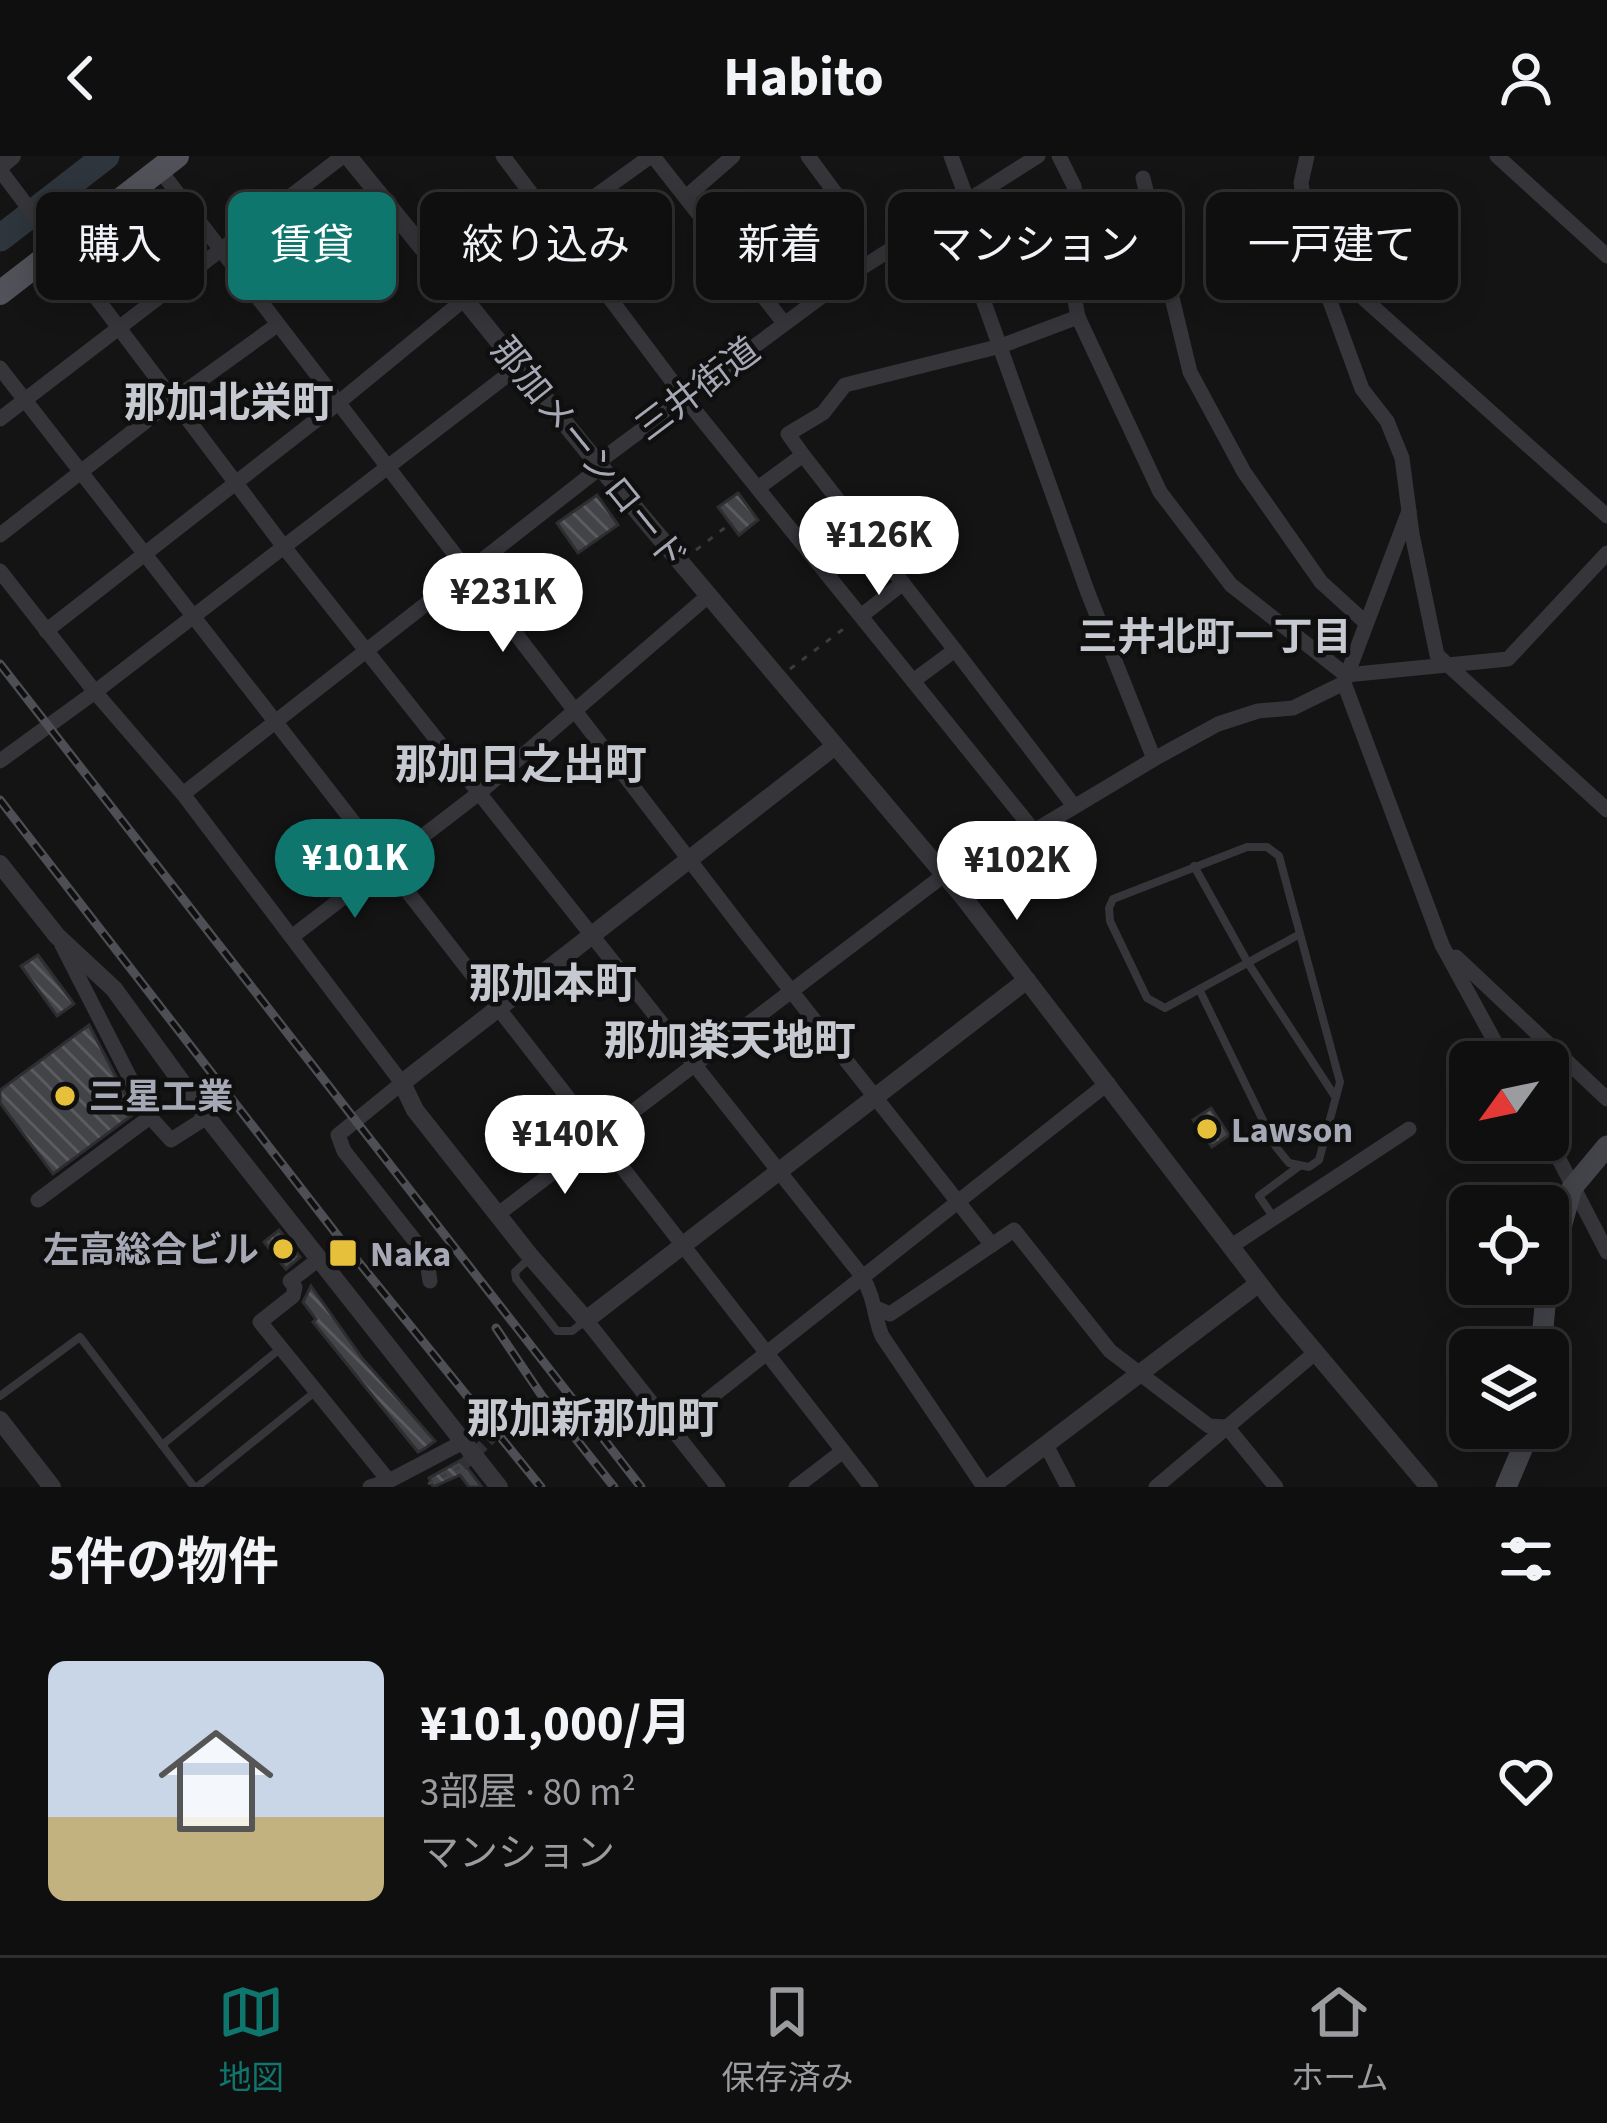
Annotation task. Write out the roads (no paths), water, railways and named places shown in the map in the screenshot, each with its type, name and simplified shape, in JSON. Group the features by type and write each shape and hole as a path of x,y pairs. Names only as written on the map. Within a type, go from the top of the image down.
{"main road":[{"path":"123,192 168,163"},
{"path":"0,293 36,254"},
{"path":"1569,1199 1572,1188 1607,1146"},
{"path":"1507,1487 1522,1449"}],"street":[{"path":"12,156 1,172 36,220"},
{"path":"0,418 346,156"},
{"name":"那加メーンロード","path":"346,156 680,563 964,898 1108,1083"},
{"path":"503,156 530,192"},
{"path":"603,192 652,156 784,323"},
{"path":"686,197 734,156"},
{"path":"808,156 835,192"},
{"path":"951,156 965,192"},
{"name":"三井街道","path":"979,192 1038,156"},
{"path":"1059,156 1076,200 1070,274 1078,317 1160,492 1231,586 1345,679 1442,945 1495,1041"},
{"path":"1302,192 1307,156"},
{"path":"1497,156 1607,256"},
{"path":"168,163 220,250 277,325 992,1246"},
{"path":"1143,178 1190,372 1244,472 1322,582 1366,622"},
{"path":"97,300 284,547 862,1276 878,1309 876,1322 882,1336 987,1487 1258,1284"},
{"path":"611,300 1034,831"},
{"name":"三井街道","path":"183,794 684,397 816,300"},
{"path":"984,300 1088,593 1154,759"},
{"path":"1330,300 1362,388 1387,421 1402,458 1437,655 1607,810"},
{"path":"1366,300 1607,516"},
{"path":"46,631 466,301"},
{"path":"1074,806 788,434 823,413 845,385 1001,346 1078,317"},
{"path":"0,535 277,325"},
{"path":"0,761 519,366"},
{"path":"0,368 871,1487"},
{"path":"758,488 803,455"},
{"path":"1345,679 1410,508"},
{"path":"964,898 1034,831 1218,724 1258,711 1293,708 1345,679 1515,655 1607,553"},
{"path":"0,571 183,794 497,1215 718,1487"},
{"path":"861,616 903,583"},
{"path":"293,936 479,793 708,596"},
{"path":"913,681 955,650"},
{"path":"430,1281 426,1255 344,1151 338,1135 835,746"},
{"path":"0,865 57,936 114,989 207,1117 499,1487"},
{"path":"497,1215 944,875"},
{"path":"57,936 150,1117 171,1140 207,1117"},
{"path":"1442,945 1607,1099"},
{"path":"586,1320 1027,980"},
{"path":"672,1428 1108,1083 1258,1284 1429,1487"},
{"path":"38,1200 150,1117"},
{"path":"1230,1247 1408,1129"},
{"path":"1560,1161 1607,1252"},
{"path":"878,1309 890,1314 1014,1230 1110,1351 1209,1426 1226,1426"},
{"path":"319,1259 290,1281 295,1287 293,1296 260,1322 389,1481"},
{"path":"1156,1487 1316,1352"},
{"path":"0,1420 52,1487"},
{"path":"1226,1426 1276,1487"},
{"path":"370,1487 463,1442"},
{"path":"1046,1445 1068,1487"},
{"path":"796,1487 843,1451"}],"lane":[{"path":"1274,1218 1259,1196 1298,1167 1309,1167 1318,1160 1340,1082 1279,856 1267,847 1247,847 1113,898 1109,908 1110,922 1148,998 1166,1008 1300,934"},
{"path":"1194,866 1247,963 1335,1096"},
{"path":"1199,989 1276,1147 1298,1167"},
{"path":"531,1257 515,1272 515,1279 557,1331 572,1331 586,1320"},
{"path":"0,1396 80,1337 196,1487 316,1391"},
{"path":"162,1445 281,1348"}],"waterway":[{"path":"0,238 106,156"}],"tunnel":[{"path":"462,1466 506,1423"}],"railway":[{"path":"0,664 641,1487"},
{"path":"0,800 348,1249 541,1487"},
{"path":"496,1328 614,1487"}],"place":[{"name":"三星工業","path":"65,1096"},
{"name":"Lawson","path":"1207,1129"},
{"name":"左高総合ビル","path":"283,1249"},
{"name":"Naka","path":"343,1253"}],"district":[{"name":"那加北栄町","path":"229,402"},
{"name":"三井北町一丁目","path":"1215,636"},
{"name":"那加日之出町","path":"521,764"},
{"name":"那加本町","path":"553,983"},
{"name":"那加楽天地町","path":"730,1040"},
{"name":"那加新那加町","path":"593,1418"}]}
